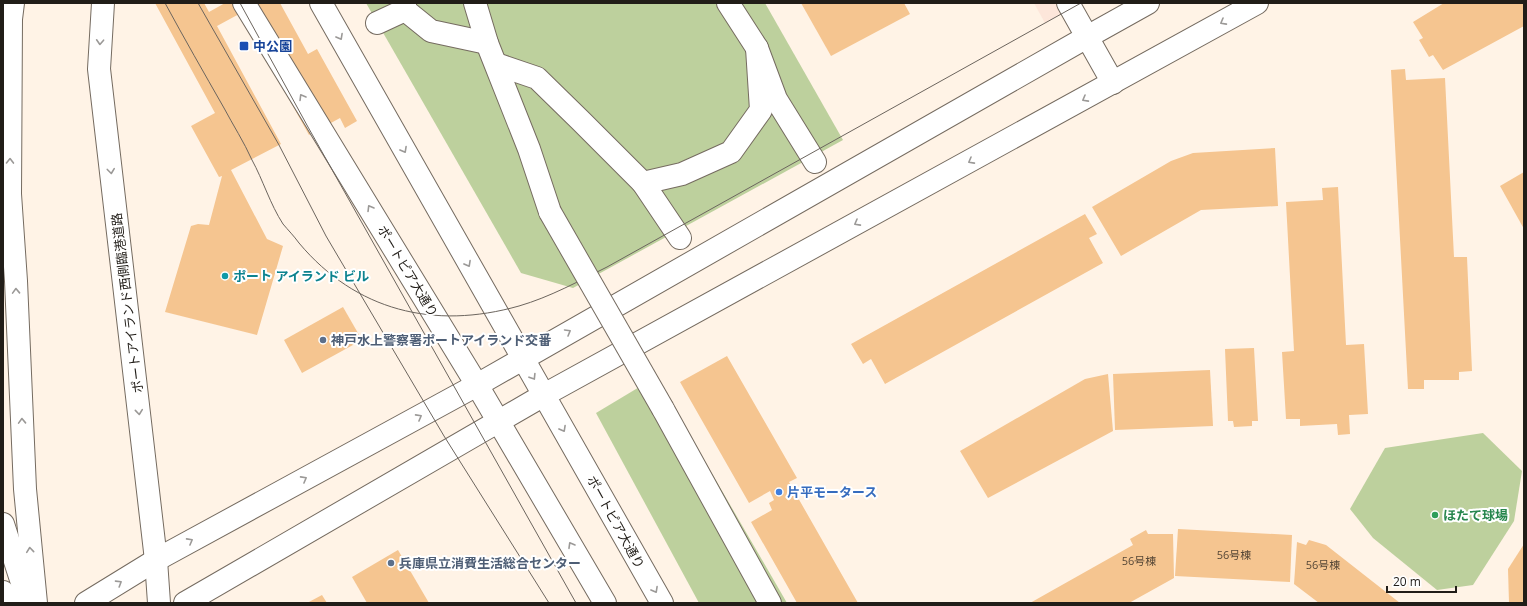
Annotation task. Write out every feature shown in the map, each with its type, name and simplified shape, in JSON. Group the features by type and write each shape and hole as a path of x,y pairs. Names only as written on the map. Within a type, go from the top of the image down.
{"street":[{"path":"13,3 11,19 10,194 16,281 25,489 36,603"},
{"name":"ポートアイランド西側臨港道路","path":"103,3 99,69 156,560 159,603"},
{"name":"ポートピア大通り","path":"244,3 478,385 605,603"},
{"name":"ポートピア大通り","path":"321,3 662,603"},
{"path":"474,3 529,149 550,212 663,410 770,603"},
{"path":"728,3 758,48 776,99 816,162"},
{"path":"1068,3 1113,83"},
{"path":"86,603 156,560 478,385 1148,3"},
{"path":"185,603 544,395 1257,3"},
{"path":"377,23 405,7 431,31 488,43"},
{"path":"642,183 682,174 731,152 761,110 758,48"},
{"path":"496,64 537,78 642,183 680,238"},
{"path":"3,524 29,603"},
{"path":"3,592 12,603"}],"shaded area":[{"path":"1034,3 1081,3 1045,23"}],"green space":[{"path":"366,3 765,3 843,140 573,288 521,273"},
{"path":"656,377 787,603 699,603 596,413"},
{"name":"ほたて球場","path":"1483,433 1522,471 1514,521 1473,585 1437,590 1373,538 1350,509 1385,448"}],"building":[{"path":"155,3 204,3 209,12 225,3 280,3 308,54 317,49 357,121 345,128 340,118 309,135 241,13 217,26 281,144 231,170 267,239 283,246 257,335 165,312 191,226 198,224 209,225 222,176 219,177 191,126 215,113"},
{"path":"801,3 904,3 910,14 831,56"},
{"path":"1444,3 1524,3 1524,26 1443,70 1433,55 1429,57 1419,40 1423,38 1413,22"},
{"path":"1405,69 1406,80 1445,78 1454,257 1467,257 1472,371 1459,372 1459,380 1424,380 1424,389 1408,389 1391,70"},
{"path":"1275,148 1278,206 1201,210 1121,256 1092,207 1171,161 1193,153"},
{"path":"1524,172 1524,229 1500,186"},
{"path":"1338,187 1346,345 1364,344 1368,414 1349,415 1350,434 1338,435 1337,424 1300,426 1300,419 1286,419 1282,352 1294,351 1286,202 1323,200 1322,188"},
{"path":"1085,214 1097,234 1089,238 1103,263 885,384 871,359 863,364 851,344"},
{"name":"神戸水上警察署ポートアイランド交番","path":"343,307 362,340 302,373 284,340"},
{"path":"1254,348 1258,421 1252,421 1252,426 1234,427 1233,421 1228,421 1225,349"},
{"path":"727,356 797,478 789,482 858,603 797,603 751,522 772,510 769,503 774,500 770,491 749,503 680,382"},
{"path":"1210,370 1213,426 1115,430 1113,374"},
{"path":"1108,374 1113,431 988,498 960,451 1085,379"},
{"path":"1178,529 1292,535 1290,582 1175,576"},
{"path":"1146,530 1148,534 1173,534 1174,578 1129,603 1030,603 1133,545 1130,539"},
{"path":"1309,540 1326,545 1400,603 1319,603 1294,584 1297,542 1306,545"},
{"path":"1524,544 1524,603 1509,603 1508,569"},
{"name":"兵庫県立消費生活総合センター","path":"398,550 429,603 367,603 352,577"},
{"path":"322,595 327,603 307,603"}],"tram line":[{"path":"165,3 246,147 278,216 299,243 321,266 345,285 371,299 398,309 427,315 457,316 487,313 519,306 586,278 1081,3"},
{"path":"198,3 279,145 326,236 444,436 549,603"},
{"path":"240,3 308,127 576,603"}],"place":[{"name":"中公園","path":"244,46"},
{"name":"ポート アイランド ビル","path":"225,276"},
{"name":"神戸水上警察署ポートアイランド交番","path":"323,340"},
{"name":"片平モータース","path":"779,492"},
{"name":"ほたて球場","path":"1435,515"},
{"name":"兵庫県立消費生活総合センター","path":"391,563"}]}
